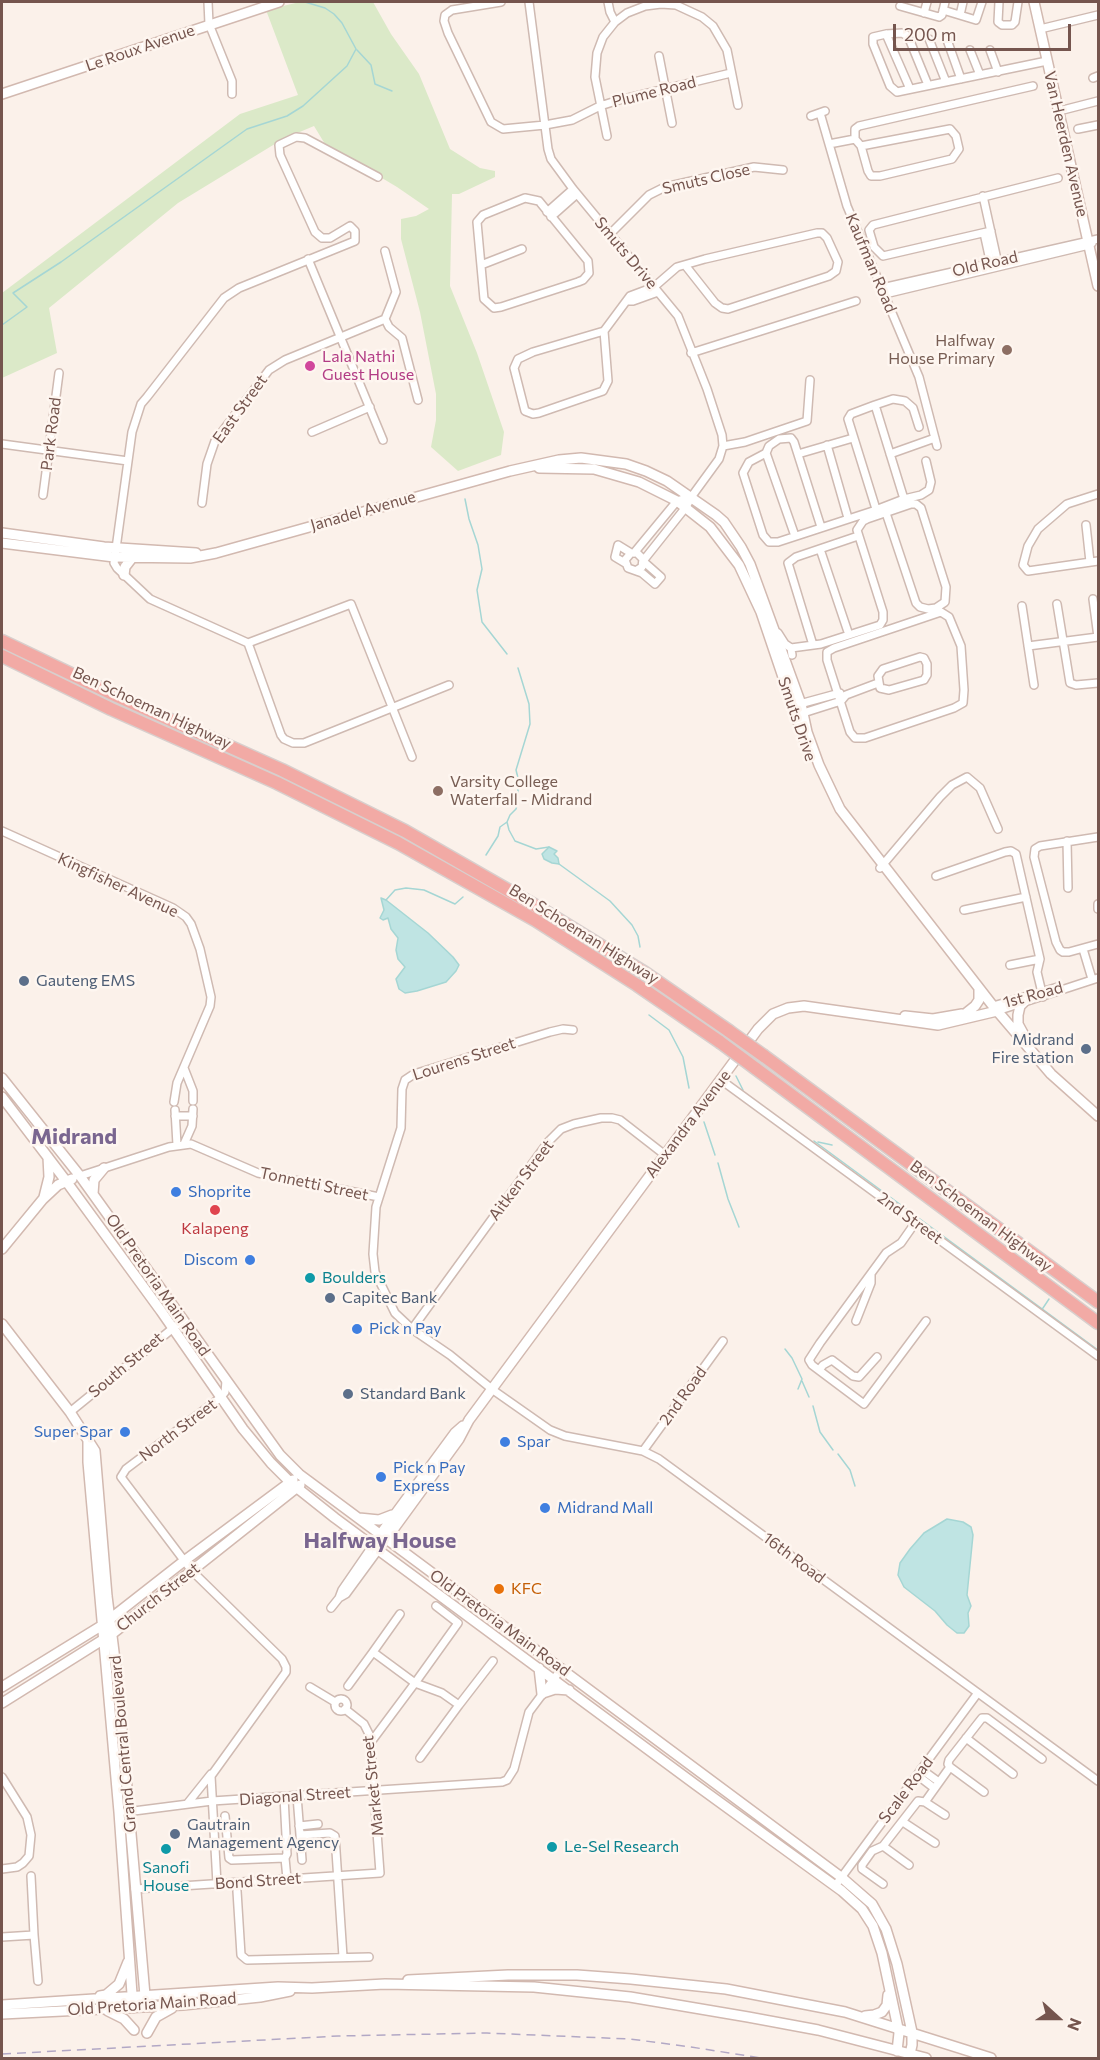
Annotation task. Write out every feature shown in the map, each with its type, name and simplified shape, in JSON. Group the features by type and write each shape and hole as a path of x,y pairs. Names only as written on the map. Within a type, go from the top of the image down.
{"highway":[{"name":"Ben Schoeman Highway","path":"2,641 117,696 293,775 395,826 542,909 645,973 729,1031 1098,1302"},
{"name":"Ben Schoeman Highway","path":"2,656 111,709 276,783 398,843 536,920 720,1042 1098,1323"}],"main road":[{"name":"Le Roux Avenue","path":"2,94 279,2"},
{"name":"Van Heerden Avenue","path":"1034,2 1092,241 1098,286"},
{"name":"Janadel Avenue","path":"2,533 115,552 132,558 190,558 216,553 510,471 559,460 580,458 611,461 646,471 688,494"},
{"name":"Janadel Avenue","path":"510,471 547,468 594,469 639,482 677,501"},
{"name":"Smuts Drive","path":"688,494 724,522 750,564 790,676 814,768 834,811 889,874 995,1008 1052,1074 1098,1116"},
{"name":"Smuts Drive","path":"677,501 710,527 739,565 761,612 798,710"},
{"name":"Janadel Avenue","path":"2,543 115,552 216,553"},
{"path":"124,575 125,567 132,558"},
{"path":"965,1014 979,1000 979,988"},
{"path":"1026,1001 1020,1006 1018,1020 1030,1047"},
{"name":"Alexandra Avenue","path":"383,1537 394,1514 455,1433 469,1420 493,1390 758,1029 773,1014 781,1010 804,1006 938,1025 995,1008"},
{"path":"860,1013 872,1012 933,1018 995,1008"},
{"name":"Old Pretoria Main Road","path":"2,1078 80,1176 280,1455 303,1477 562,1668 695,1770 841,1876 872,1904 886,1929 897,1964 912,2032 910,2054"},
{"name":"Old Pretoria Main Road","path":"2,1096 66,1181 249,1437 294,1485 835,1886 860,1907 871,1922 879,1941 898,2028 897,2051"},
{"path":"43,1199 49,1177 48,1157"},
{"path":"93,1194 94,1180 104,1168"},
{"path":"2,1249 53,1189 80,1176"},
{"path":"4,1328 70,1412 88,1441"},
{"name":"Alexandra Avenue","path":"376,1547 459,1438 469,1420"},
{"name":"Grand Central Boulevard","path":"88,1441 96,1457 146,2007"},
{"name":"Grand Central Boulevard","path":"88,1441 102,1640 119,1812 132,2008"},
{"name":"Church Street","path":"2,1703 112,1634 192,1571 303,1477"},
{"name":"Church Street","path":"2,1687 101,1626 184,1561 294,1485"},
{"path":"357,1518 379,1520 394,1514"},
{"path":"108,1596 114,1602 126,1607"},
{"path":"86,1650 98,1653 105,1663"},
{"path":"539,1668 542,1694 555,1689 568,1690"},
{"path":"84,2000 106,1995 113,1989 123,1977 130,1954"},
{"name":"Old Pretoria Main Road","path":"385,1984 417,1979 501,1975 591,1976 726,1989 845,2012 991,2058"},
{"path":"845,2012 872,2016 882,2012 888,2002 888,1983"},
{"name":"Old Pretoria Main Road","path":"2,2004 278,1987 385,1984 534,1988 622,1996 801,2027 926,2058"},
{"name":"Old Pretoria Main Road","path":"2,2014 183,2005 269,1995 301,1988"},
{"path":"147,2033 158,2015 183,2005"},
{"path":"95,2009 118,2014 134,2030"}],"street":[{"path":"208,2 209,24 232,79 232,94"},
{"name":"Plume Road","path":"501,2 452,10 445,15 445,26 491,122 503,129 572,120 600,106 731,73"},
{"name":"Smuts Drive","path":"529,2 551,159 575,192 678,316 717,420 723,446"},
{"path":"608,2 615,22"},
{"path":"688,9 691,2"},
{"path":"924,12 927,2"},
{"path":"906,5 939,17 945,2"},
{"path":"960,15 963,2"},
{"path":"943,10 976,20 982,2"},
{"path":"999,2 998,22 1002,25 1015,22 1018,2"},
{"path":"608,136 595,77 595,59 603,37 615,22 633,10 652,5 668,4 688,9 707,21 722,39 727,50 738,105"},
{"path":"1040,29 1098,15"},
{"path":"928,86 908,36 902,33 873,37 873,44 891,86 897,92 928,86 980,75 1047,62"},
{"path":"886,34 910,89"},
{"path":"946,37 961,79"},
{"path":"929,39 946,82"},
{"path":"970,50 980,75"},
{"path":"990,50 998,72"},
{"path":"659,56 672,123"},
{"path":"861,146 946,129 954,133 959,149 952,159 875,177 869,174 861,146 855,139 855,129 859,126 1033,86"},
{"path":"1059,111 1098,101"},
{"name":"Kaufman Road","path":"811,116 823,112 829,144 847,206 919,377 936,442 890,454"},
{"path":"1078,129 1098,125"},
{"path":"378,177 305,138 292,138 278,146 315,232 322,238 330,238 350,226 355,231 355,241 239,288 224,298 141,404 134,421 114,565 150,599 248,643 351,604 412,757"},
{"path":"829,144 855,139"},
{"name":"Smuts Close","path":"609,234 649,195 665,187 754,167 783,170"},
{"path":"987,232 883,256 874,246 868,230 873,225 1058,178"},
{"path":"549,214 575,192"},
{"path":"983,196 987,232 995,265"},
{"path":"529,198 539,201 549,214 588,261 589,273 583,280 494,308 484,298 477,222 483,215 529,198"},
{"path":"604,331 533,352 518,359 514,368 525,411 533,414 539,413 603,391 608,381 604,331 621,306 656,290 671,270 685,265 822,233 828,238 838,262 836,271 829,276 728,309 715,303 685,265"},
{"name":"Old Road","path":"884,291 1092,241"},
{"path":"481,265 522,249"},
{"path":"386,251 396,292 385,319 390,328 402,338 418,400"},
{"path":"308,259 383,440"},
{"path":"691,353 856,301"},
{"name":"East Street","path":"202,503 207,464 215,441 261,380 279,362 385,319"},
{"name":"Park Road","path":"43,495 59,373"},
{"path":"625,563 627,557 677,501 688,494 719,459 723,446 745,442 807,421 810,380"},
{"path":"876,509 853,438 848,419 850,414 893,399 904,401 914,408 919,427"},
{"path":"875,405 904,499"},
{"path":"312,432 370,407"},
{"path":"821,527 794,442 788,437 772,443 766,453 749,462 743,473 760,527 765,538 772,543 921,495 929,490 931,482 926,461"},
{"path":"798,454 853,438"},
{"path":"2,444 128,461"},
{"path":"827,445 848,518"},
{"path":"766,453 795,536"},
{"path":"637,570 642,567 643,561 686,507 688,494"},
{"path":"1086,525 1094,561 1028,572 1023,565 1028,546 1038,529 1067,504 1098,494"},
{"path":"790,676 787,661 791,651 878,626 882,622 884,615 858,536 858,527 863,521 911,504 916,504 921,508 946,587 944,604 928,609 916,603 886,513"},
{"path":"812,645 788,563 791,559 858,536"},
{"path":"618,545 632,553 639,554 643,561 662,577 655,584 650,578 637,570 628,568 625,563 615,557 618,545"},
{"path":"820,549 849,635"},
{"path":"1028,646 1098,637 1093,599"},
{"path":"1057,604 1070,683 1076,685 1098,683"},
{"path":"1022,606 1034,685"},
{"path":"941,612 948,615 959,639 963,657 964,695 961,705 858,739 850,732 842,696 828,660 827,653 830,649 941,612"},
{"path":"768,615 791,651"},
{"path":"248,643 281,735 288,741 304,743 449,686"},
{"path":"920,657 925,660 927,672 924,680 889,690 881,688 878,683 878,676 883,669 920,657"},
{"path":"798,710 878,683"},
{"path":"882,866 940,796 952,785 967,777 981,788 998,829"},
{"name":"Kingfisher Avenue","path":"2,831 173,908 186,917 191,924 200,949 211,997 210,1006 177,1083 175,1109 180,1145"},
{"path":"1098,837 1036,847 1034,857 1057,946 1063,952 1098,944"},
{"path":"1066,841 1068,888"},
{"path":"936,876 1011,851 1016,855 1040,959 1037,972 1042,994"},
{"path":"964,910 1026,897"},
{"path":"1083,949 1095,978"},
{"path":"1010,965 1040,959"},
{"name":"1st Road","path":"995,1008 1095,978"},
{"name":"1st Road","path":"995,1008 1026,1001 1042,994"},
{"name":"Lourens Street","path":"379,1197 401,1128 402,1089 407,1077 550,1032 563,1029 573,1030"},
{"path":"80,1176 180,1145 192,1126 193,1109 193,1091 184,1068"},
{"name":"2nd Street","path":"721,1080 1098,1356"},
{"path":"175,1109 193,1109"},
{"name":"Aitken Street","path":"412,1329 541,1152 561,1129 601,1118 620,1120 665,1155"},
{"name":"Tonnetti Street","path":"180,1145 198,1146 258,1173 379,1197"},
{"name":"16th Road","path":"379,1197 375,1216 373,1268 391,1307 412,1329 550,1430 565,1436 643,1451 659,1459 1098,1783"},
{"path":"915,1223 901,1243 886,1253 810,1357 812,1365 864,1404 926,1321"},
{"path":"856,1321 871,1283 871,1274"},
{"name":"South Street","path":"70,1412 183,1320"},
{"name":"2nd Road","path":"643,1451 723,1341"},
{"path":"819,1370 832,1360 853,1376 859,1377 877,1357"},
{"name":"North Street","path":"184,1561 123,1481 122,1474 220,1398 225,1392 226,1381"},
{"name":"Alexandra Avenue","path":"331,1608 339,1599 342,1590 376,1547"},
{"path":"184,1561 282,1659 287,1669 213,1772 187,1804"},
{"path":"371,1742 458,1623 436,1606"},
{"path":"348,1686 400,1614"},
{"path":"373,1652 415,1683 442,1693 459,1706"},
{"path":"420,1758 493,1660"},
{"path":"542,1694 562,1668"},
{"name":"Market Street","path":"310,1688 335,1702 339,1699 344,1700 345,1709 367,1727 371,1742 380,1873"},
{"name":"Diagonal Street","path":"119,1812 212,1801 496,1783 507,1780 514,1769 529,1712 542,1694"},
{"name":"Scale Road","path":"835,1886 977,1694"},
{"path":"925,1802 950,1767 949,1760 982,1718 985,1717 1042,1759"},
{"path":"966,1738 1013,1774"},
{"path":"950,1767 984,1792"},
{"path":"213,1772 211,1786 217,1884"},
{"path":"919,1772 937,1785"},
{"path":"2,1777 27,1817 31,1835 29,1856 17,1867 2,1869"},
{"path":"297,1796 302,1860"},
{"path":"284,1797 287,1879"},
{"path":"883,1884 861,1867 872,1851 883,1846 918,1801 925,1802 945,1815"},
{"path":"225,1816 229,1858 236,1862 285,1858"},
{"path":"903,1822 935,1843"},
{"path":"299,1826 318,1824"},
{"path":"300,1835 333,1834 335,1836 343,1957"},
{"path":"883,1846 909,1865"},
{"name":"Bond Street","path":"135,1889 380,1873"},
{"path":"31,1876 38,1981"},
{"path":"237,1891 243,1958 247,1960 369,1957"},
{"path":"2,1937 34,1935"}],"green space":[{"path":"300,2 373,2 391,34 419,74 450,149 480,168 495,171 495,177 459,194 452,194 450,286 477,353 504,432 501,455 458,471 431,447 436,420 436,394 420,312 401,239 401,219 416,216 429,209 325,144 314,126 283,139 178,203 49,308 57,353 2,378 2,293 240,114 298,95 266,10"}],"water":[{"path":"549,847 557,851 554,854 559,864 544,859 542,854"},
{"path":"381,898 428,933 453,957 459,965 446,982 405,993 399,989 396,979 405,967 398,959 396,950 398,938 391,929 388,918 383,920 380,918 384,910"},
{"path":"947,1519 963,1522 971,1527 973,1535 967,1595 971,1606 968,1613 969,1626 964,1633 957,1633 947,1625 935,1611 904,1587 898,1575 900,1563 924,1533"}],"waterway":[{"path":"286,2 300,2"},
{"path":"2,325 27,307 13,293 61,262 247,129 287,116 303,106 347,66 356,49 342,23 325,8 305,2"},
{"path":"357,50 371,65 375,84 392,91"},
{"path":"465,499 482,569 477,590 482,622 507,654"},
{"path":"518,668 529,704 530,724 516,770 518,778 516,809 507,822 515,841 536,849 549,847"},
{"path":"486,855 498,836 500,827 507,822"},
{"path":"559,864 610,901 632,925 638,936 640,947"},
{"path":"386,900 395,890 406,888 424,890 455,904 463,897"},
{"path":"649,1015 669,1030 683,1057 689,1088"},
{"path":"736,1076 743,1090"},
{"path":"704,1122 715,1155"},
{"path":"814,1141 1098,1350"},
{"path":"818,1142 832,1145"},
{"path":"718,1163 739,1227"},
{"path":"1043,1308 1049,1299"},
{"path":"785,1349 802,1379 798,1389"},
{"path":"802,1381 809,1397"},
{"path":"813,1406 820,1432 833,1450"},
{"path":"838,1454 850,1470 855,1486"}],"railway":[{"path":"2,2054 338,2036 487,2033 630,2039 761,2058"}],"place":[{"name":"Halfway House Primary","path":"1007,350"},
{"name":"Lala Nathi Guest House","path":"310,366"},
{"name":"Varsity College Waterfall - Midrand","path":"438,791"},
{"name":"Gauteng EMS","path":"24,981"},
{"name":"Midrand Fire station","path":"1086,1049"},
{"name":"Shoprite","path":"176,1192"},
{"name":"Kalapeng","path":"215,1210"},
{"name":"Discom","path":"250,1260"},
{"name":"Boulders","path":"310,1278"},
{"name":"Capitec Bank","path":"330,1298"},
{"name":"Pick n Pay","path":"357,1329"},
{"name":"Standard Bank","path":"348,1394"},
{"name":"Super Spar","path":"125,1432"},
{"name":"Spar","path":"505,1442"},
{"name":"Pick n Pay Express","path":"381,1477"},
{"name":"Midrand Mall","path":"545,1508"},
{"name":"KFC","path":"499,1589"},
{"name":"Gautrain Management Agency","path":"175,1834"},
{"name":"Le-Sel Research","path":"552,1847"},
{"name":"Sanofi House","path":"166,1849"}],"district":[{"name":"Midrand","path":"74,1137"},
{"name":"Halfway House","path":"380,1541"}]}
